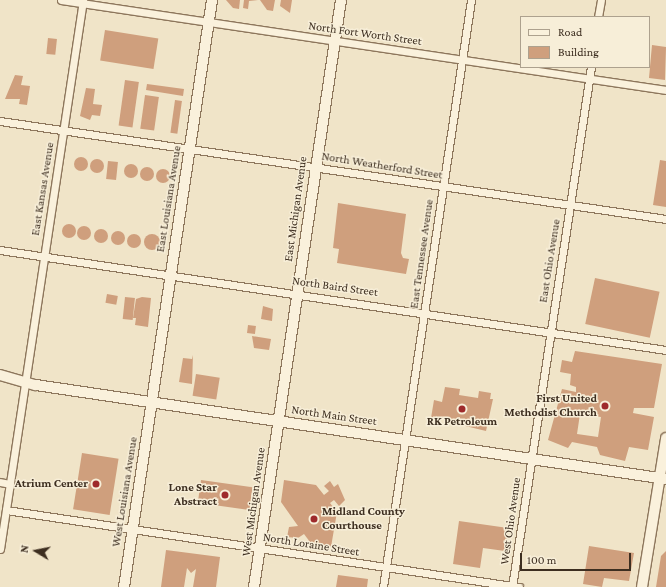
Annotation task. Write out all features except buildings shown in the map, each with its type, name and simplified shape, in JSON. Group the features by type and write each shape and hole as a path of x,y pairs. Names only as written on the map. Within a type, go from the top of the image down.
{"street":[{"name":"North Fort Worth Street","path":"61,0 83,2 666,90"},
{"name":"East Louisiana Avenue","path":"152,402 212,0"},
{"name":"East Michigan Avenue","path":"279,421 315,167 341,0"},
{"name":"East Tennessee Avenue","path":"383,587 471,0"},
{"path":"598,16 601,0"},
{"name":"East Kansas Avenue","path":"0,549 83,2"},
{"name":"East Ohio Avenue","path":"531,459 591,68"},
{"name":"North Weatherford Street","path":"0,121 666,219"},
{"name":"North Baird Street","path":"0,250 298,292 666,350"},
{"name":"North Main Street","path":"0,375 26,381 152,402 663,479"},
{"name":"West Louisiana Avenue","path":"124,587 152,402"},
{"name":"West Michigan Avenue","path":"254,587 279,421"},
{"path":"642,587 663,479 666,438"},
{"name":"West Ohio Avenue","path":"515,587 531,459"},
{"path":"0,482 10,484"},
{"name":"North Loraine Street","path":"6,510 515,587"}],"place":[{"name":"First United Methodist Church","path":"605,406"},
{"name":"RK Petroleum","path":"462,409"},
{"name":"Atrium Center","path":"96,484"},
{"name":"Lone Star Abstract","path":"225,495"},
{"name":"Midland County Courthouse","path":"314,519"}]}
